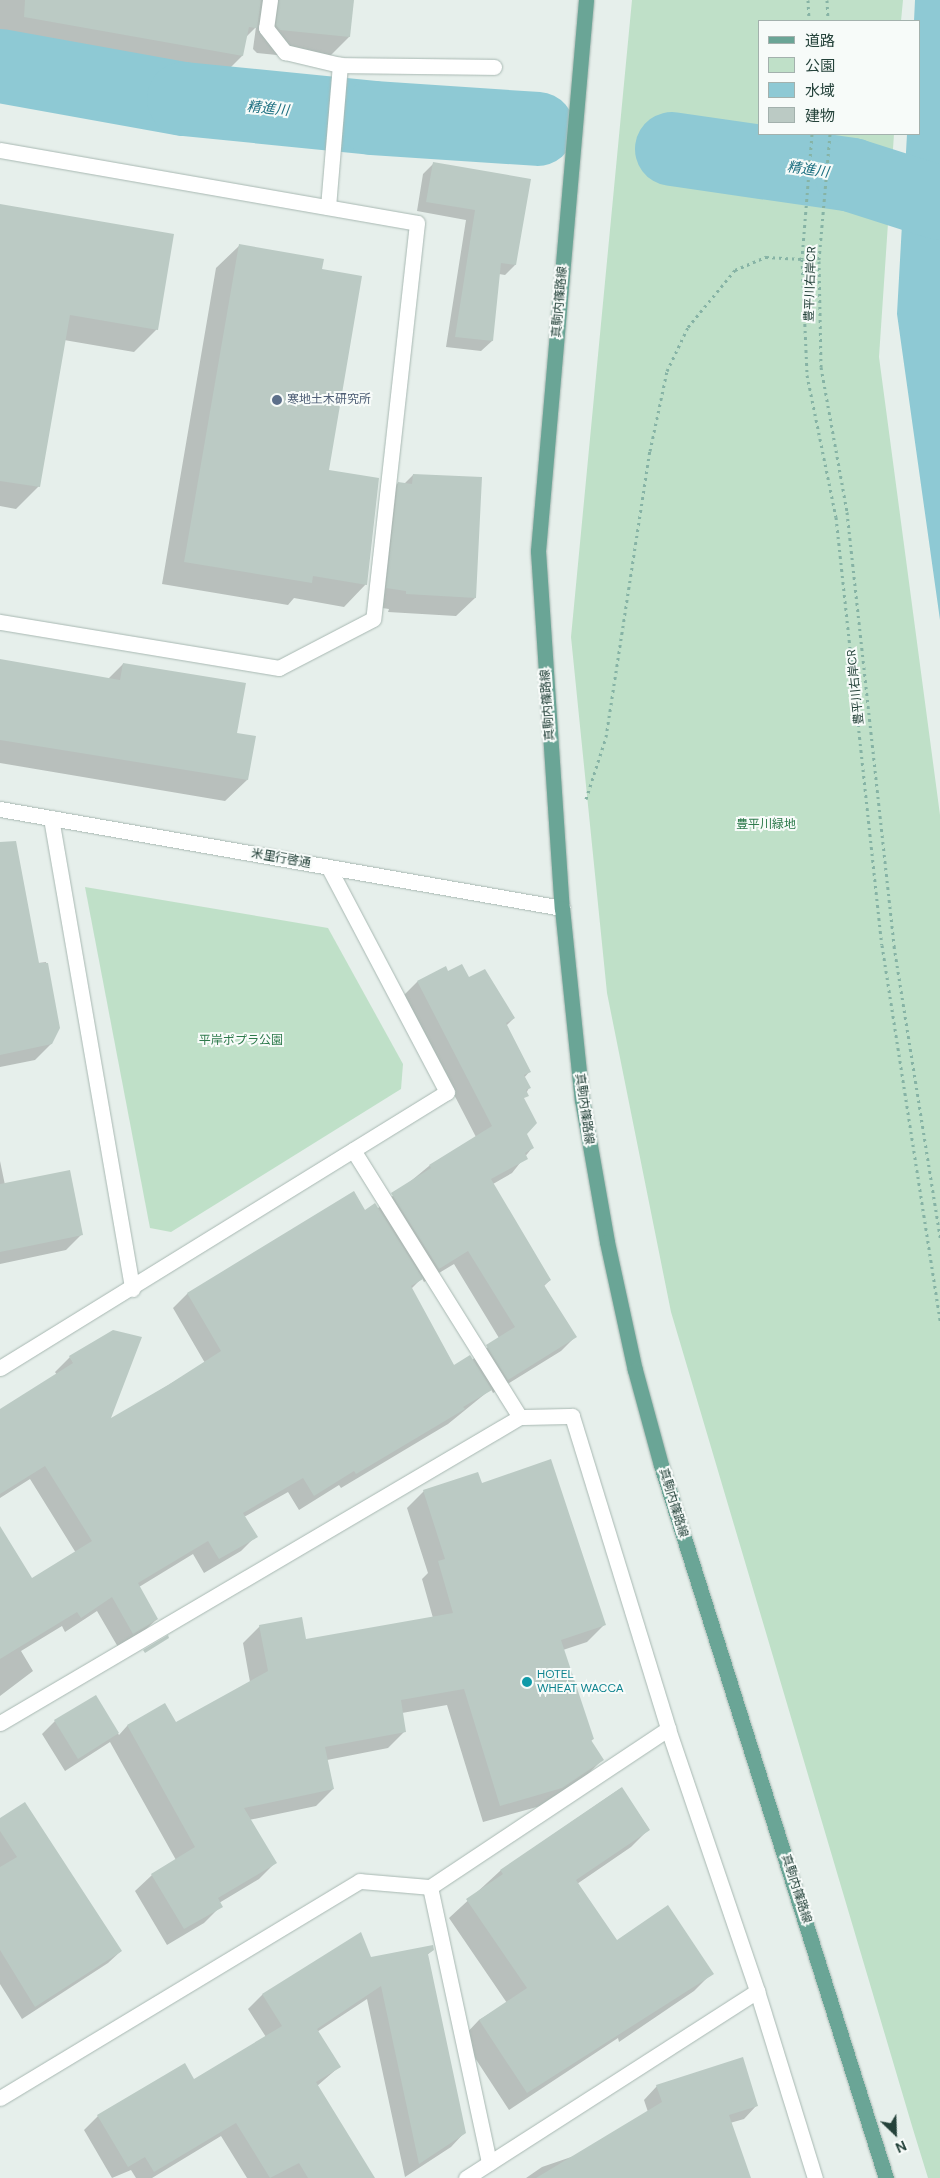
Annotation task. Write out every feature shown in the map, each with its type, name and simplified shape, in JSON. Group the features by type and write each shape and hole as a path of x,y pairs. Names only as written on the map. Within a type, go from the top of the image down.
{"main road":[{"name":"真駒内篠路線","path":"586,0 538,551 562,908 582,1100 607,1242 635,1370 661,1465 886,2178"}],"street":[{"path":"270,0 266,28 286,52 340,65 494,67"},
{"path":"328,207 340,65"},
{"path":"0,150 417,223 373,619 279,668 0,622"},
{"name":"米里行啓通","path":"0,809 562,908"},
{"path":"51,818 132,1289"},
{"path":"0,1368 132,1289 447,1092 329,868"},
{"path":"353,1150 520,1417"},
{"path":"0,1723 520,1417 572,1416 668,1729 757,1991 815,2178"},
{"path":"0,2098 360,1881 430,1887 668,1729"},
{"path":"430,1887 489,2163"},
{"path":"466,2178 757,1991"}],"path":[{"path":"808,0 809,20"},
{"path":"827,0 828,20"},
{"path":"812,135 802,259 807,375 836,517 882,945 940,1321"},
{"name":"豊平川右岸CR","path":"830,135 822,231 818,322 820,367 847,512 894,946 940,1237"},
{"path":"585,803 606,737 650,451 667,370 688,327 735,270 766,257 802,259"}],"green space":[{"name":"豊平川緑地","path":"632,0 903,0 901,20 758,20 758,135 894,135 879,357 940,815 940,2178 928,2178 671,1312 607,993 571,637"},
{"name":"平岸ポプラ公園","path":"85,887 328,928 403,1064 401,1089 171,1232 150,1228"}],"water":[{"path":"915,0 940,0 940,620 897,314 907,135 920,135 920,20 914,20"}],"building":[{"path":"25,0 261,0 257,28 249,27 243,56 24,17"},
{"path":"279,0 354,0 350,37 280,30 276,25"},
{"path":"433,162 531,179 516,265 501,263 493,341 455,337 475,210 426,202"},
{"path":"0,204 174,234 158,330 70,315 40,487 0,481"},
{"name":"寒地土木研究所","path":"239,244 324,259 322,269 362,276 329,470 379,478 367,585 313,576 312,583 184,562"},
{"path":"413,474 482,477 476,598 406,594 406,591 386,588 398,482 412,484"},
{"path":"0,659 120,680 123,663 246,683 237,733 256,736 248,780 0,740"},
{"path":"16,841 39,963 48,963 60,1028 52,1044 0,1055 0,842"},
{"path":"462,964 469,977 485,969 515,1018 506,1023 531,1072 524,1075 531,1088 526,1090 529,1096 524,1098 537,1123 527,1134 534,1148 525,1153 528,1159 491,1179 551,1280 544,1285 577,1337 508,1380 486,1345 515,1327 468,1251 439,1269 391,1193 431,1168 429,1165 492,1126 417,981 446,966 448,971"},
{"path":"70,1170 83,1235 0,1252 0,1184"},
{"path":"354,1191 365,1210 375,1203 423,1279 411,1286 454,1365 470,1355 492,1390 463,1407 465,1409 356,1474 354,1471 314,1496 303,1478 243,1513 258,1537 219,1559 208,1541 138,1583 158,1619 133,1634 112,1597 81,1618 77,1612 0,1659 0,1526 32,1578 92,1541 45,1466 0,1494 0,1409 73,1363 69,1356 113,1330 142,1337 111,1418 168,1385 221,1351 187,1293"},
{"path":"551,1459 606,1625 561,1640 594,1739 591,1740 604,1760 562,1788 500,1806 464,1689 401,1700 406,1732 325,1747 334,1789 244,1808 277,1863 218,1898 223,1907 184,1929 151,1874 195,1847 127,1725 165,1703 176,1722 268,1671 259,1625 302,1617 306,1639 453,1613 438,1561 445,1559 423,1490 478,1472 482,1483"},
{"path":"168,1635 169,1638 145,1653 143,1650"},
{"path":"96,1695 119,1733 78,1759 54,1720"},
{"path":"622,1787 650,1830 576,1880 617,1940 668,1905 714,1974 527,2093 479,2020 527,1988 466,1899 503,1874 500,1870"},
{"path":"25,1802 122,1951 35,2007 0,1950 0,1867 17,1857 0,1831 0,1818"},
{"path":"361,1932 371,1957 433,1945 434,1950 428,1954 466,2133 419,2164 381,1986 317,2029 341,2067 316,2082 375,2178 308,2178 299,2163 270,2178 236,2123 154,2172 145,2157 128,2167 97,2115 185,2063 194,2079 282,2026 262,1994"},
{"path":"743,2057 758,2106 729,2115 751,2178 536,2178 662,2102 656,2085"}],"waterway":[{"name":"精進川","path":"0,66 184,99 373,118 538,129"},
{"name":"精進川","path":"672,149 852,175 940,203"}],"place":[{"name":"寒地土木研究所","path":"277,400"},
{"name":"HOTEL WHEAT WACCA","path":"527,1682"}]}
